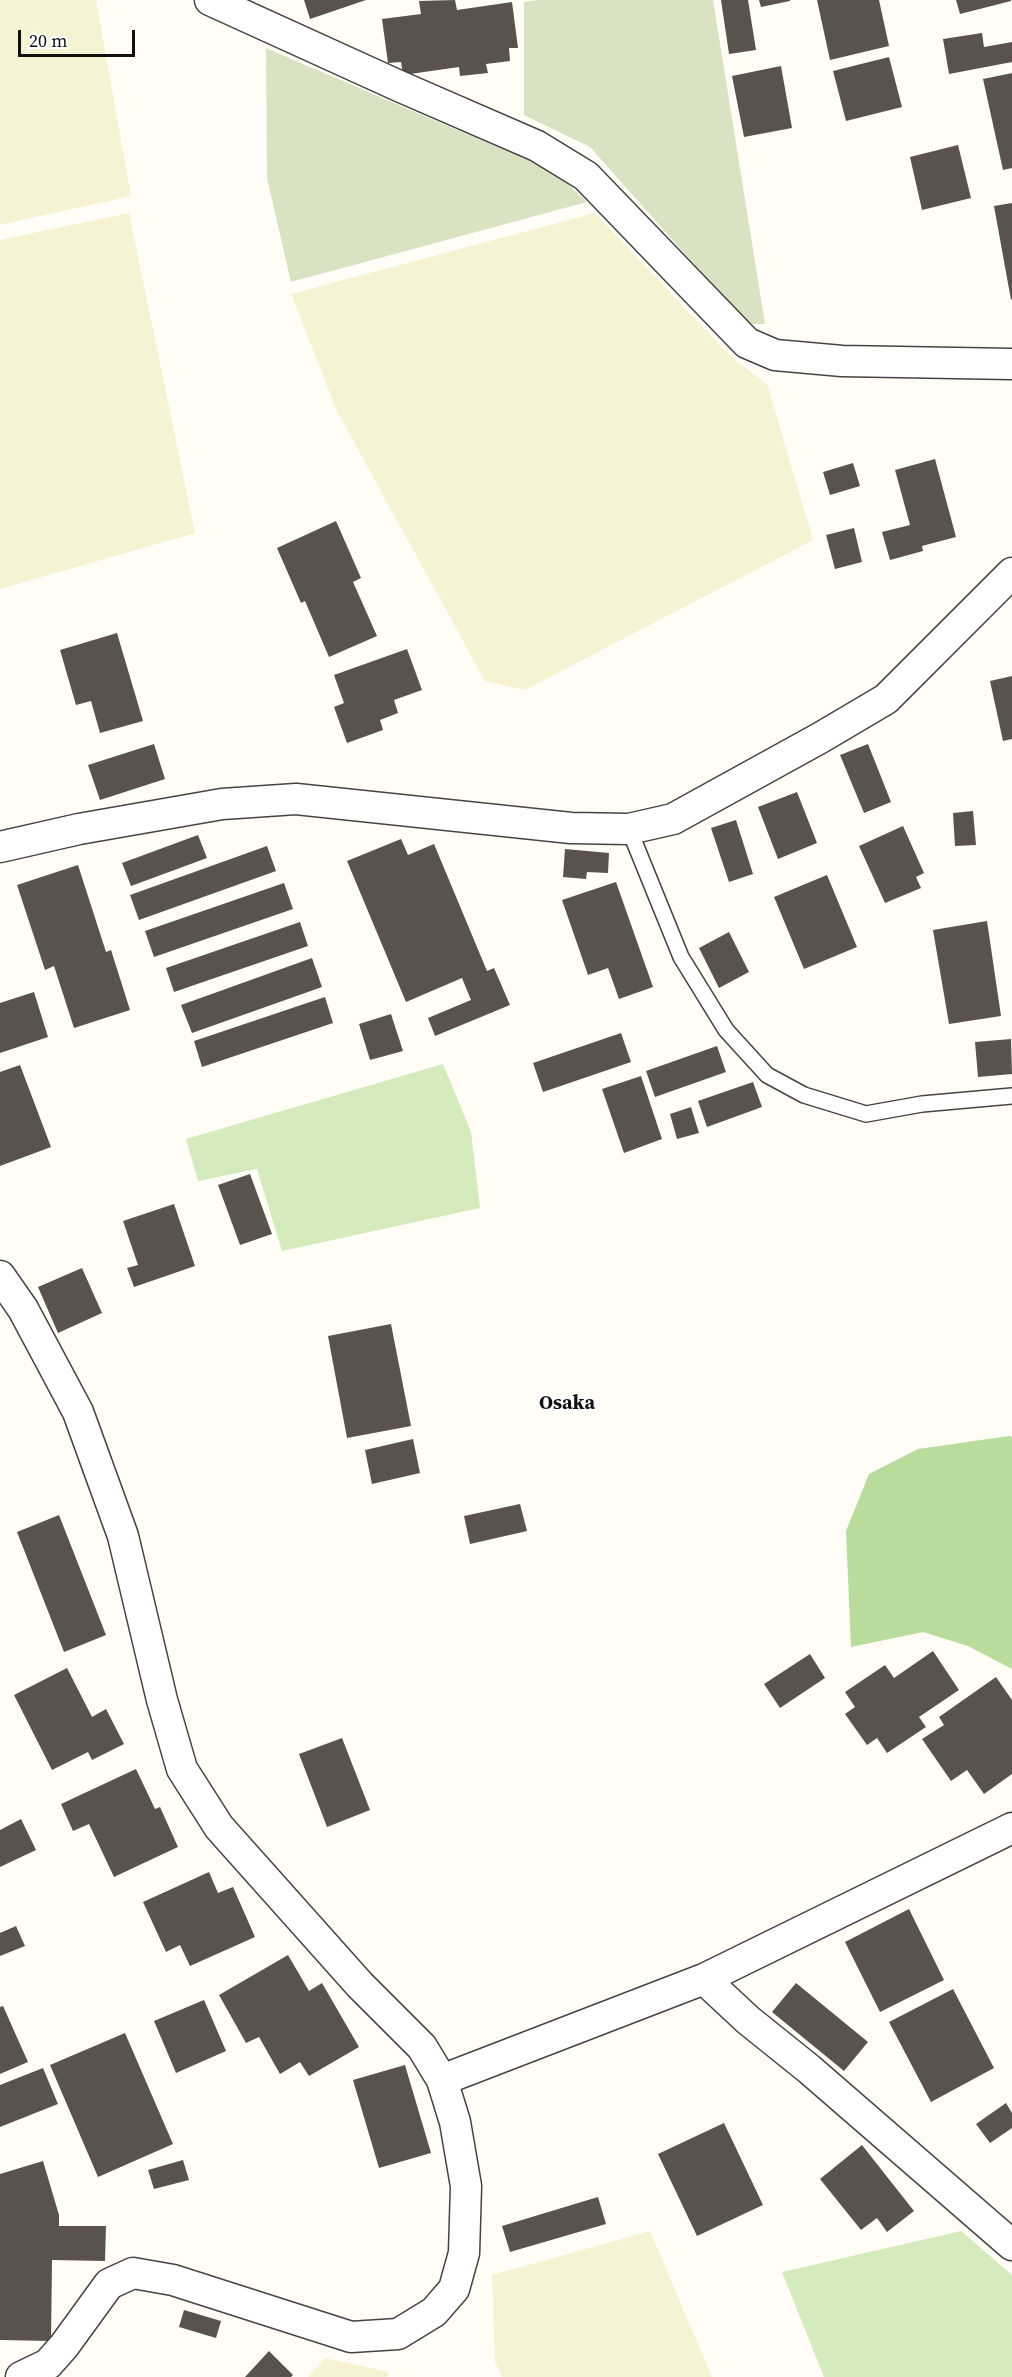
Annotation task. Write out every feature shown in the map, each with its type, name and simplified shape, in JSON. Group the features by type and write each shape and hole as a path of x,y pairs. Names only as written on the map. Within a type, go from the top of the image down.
{"street":[{"path":"210,0 537,146 586,176 747,343 775,355 842,361 1012,364"},
{"path":"0,847 79,829 222,804 296,800 571,828 629,829 673,819 886,699 1012,573"},
{"path":"0,1276 24,1309 78,1413 123,1536 162,1700 182,1769 219,1827 360,1985 422,2047 442,2080 455,2122 466,2186 464,2253 454,2289 434,2312 398,2334 351,2337 173,2280 133,2273 110,2284 48,2364 21,2377"},
{"path":"442,2080 705,1979 1012,1828"},
{"path":"705,1979 748,2020 809,2069 1012,2245"}],"lane":[{"path":"629,829 681,957 726,1030 767,1075 804,1095 866,1114 922,1104 1012,1096"}],"shaded area":[{"path":"0,0 96,0 131,196 0,225"},
{"path":"129,213 195,533 0,589 0,240"},
{"path":"595,213 730,356 767,384 813,540 525,690 485,681 337,411 291,294"},
{"path":"650,2231 712,2377 502,2377 495,2362 492,2275"},
{"path":"325,2358 389,2372 387,2377 308,2377"}],"green space":[{"path":"537,0 713,0 765,324 747,324 590,147 524,115 524,2"},
{"path":"266,48 555,172 587,202 291,282 267,178"},
{"path":"443,1064 471,1132 480,1208 282,1251 257,1169 198,1181 186,1139"},
{"path":"1012,1437 1012,1669 968,1646 923,1632 851,1647 846,1531 869,1474 918,1449"},
{"path":"961,2231 1012,2275 1012,2377 824,2377 782,2272"}],"building":[{"path":"304,0 366,0 310,19"},
{"path":"455,0 457,10 512,2 518,48 509,48 510,61 486,64 488,73 460,76 459,67 403,75 401,62 388,63 382,19 421,14 419,1"},
{"path":"721,0 748,0 756,50 729,54"},
{"path":"759,0 790,0 790,1 761,7"},
{"path":"817,0 879,0 889,46 830,60"},
{"path":"956,0 1011,0 1011,1 960,14"},
{"path":"982,33 984,47 1012,42 1012,62 949,74 943,39"},
{"path":"889,57 902,107 846,121 833,71"},
{"path":"781,66 792,128 744,137 732,76"},
{"path":"1012,73 1012,168 1003,170 983,79"},
{"path":"958,145 971,198 922,210 910,157"},
{"path":"1012,203 1012,299 1011,300 994,206"},
{"path":"935,459 956,537 922,546 923,551 890,560 882,532 910,525 895,470"},
{"path":"853,463 860,486 830,495 823,472"},
{"path":"336,521 361,578 353,582 377,636 329,657 305,601 301,603 277,548"},
{"path":"854,528 862,562 835,569 826,535"},
{"path":"117,633 143,721 100,733 91,701 76,705 60,650"},
{"path":"407,649 422,690 394,700 398,713 380,720 383,730 347,743 334,707 344,703 334,675"},
{"path":"1012,676 1012,739 1003,741 990,681"},
{"path":"154,744 165,779 100,800 88,765"},
{"path":"868,744 891,802 864,813 840,755"},
{"path":"797,792 817,843 778,859 758,807"},
{"path":"973,811 976,845 955,846 953,813"},
{"path":"736,820 753,874 729,882 711,828"},
{"path":"903,826 924,873 916,877 921,888 885,903 859,846"},
{"path":"198,835 207,858 131,886 122,863"},
{"path":"401,839 408,855 434,844 487,971 494,968 510,1005 435,1036 428,1018 471,1000 462,978 406,1002 347,861"},
{"path":"267,846 276,871 139,920 130,895"},
{"path":"565,849 609,853 608,873 587,872 586,879 563,877"},
{"path":"78,865 106,952 111,950 130,1010 74,1028 54,966 45,970 17,885"},
{"path":"827,875 857,947 804,969 774,897"},
{"path":"616,882 653,987 619,999 608,968 588,975 562,900"},
{"path":"284,883 293,909 154,957 145,931"},
{"path":"987,921 1001,1016 949,1024 933,930"},
{"path":"300,922 308,946 174,992 166,968"},
{"path":"729,932 749,972 719,988 699,948"},
{"path":"312,958 322,987 192,1033 181,1005"},
{"path":"34,992 48,1037 0,1053 0,1003"},
{"path":"325,997 333,1023 202,1067 194,1041"},
{"path":"391,1014 403,1051 370,1060 359,1024"},
{"path":"621,1033 631,1062 543,1092 533,1063"},
{"path":"1011,1039 1012,1074 978,1077 975,1042"},
{"path":"717,1046 726,1072 655,1097 646,1071"},
{"path":"20,1065 51,1147 0,1166 0,1072"},
{"path":"641,1076 662,1139 624,1153 602,1089"},
{"path":"753,1082 762,1107 707,1127 698,1101"},
{"path":"691,1107 699,1133 677,1139 670,1114"},
{"path":"250,1174 272,1234 240,1245 218,1185"},
{"path":"174,1204 195,1266 134,1287 127,1268 138,1265 123,1221"},
{"path":"82,1268 102,1313 58,1333 38,1287"},
{"path":"391,1324 411,1426 347,1438 328,1336"},
{"path":"413,1439 420,1473 372,1484 365,1450"},
{"path":"520,1504 527,1531 470,1544 464,1516"},
{"path":"59,1515 106,1635 64,1652 17,1532"},
{"path":"933,1651 959,1690 919,1717 926,1727 887,1753 877,1738 867,1745 845,1714 855,1707 845,1692 885,1665 894,1678"},
{"path":"810,1654 825,1678 780,1708 764,1684"},
{"path":"67,1668 92,1717 106,1709 124,1744 92,1760 88,1752 52,1770 14,1695"},
{"path":"996,1677 1012,1700 1012,1774 984,1794 967,1770 951,1781 922,1739 944,1725 939,1717"},
{"path":"342,1738 370,1810 327,1827 299,1754"},
{"path":"136,1769 155,1809 160,1807 178,1847 114,1877 89,1824 73,1831 61,1804"},
{"path":"21,1819 36,1850 0,1867 0,1830"},
{"path":"209,1872 218,1893 233,1887 255,1937 190,1966 180,1945 166,1952 143,1902"},
{"path":"909,1909 944,1980 880,2012 845,1942"},
{"path":"16,1926 25,1946 0,1956 0,1933"},
{"path":"288,1955 309,1991 322,1983 359,2047 309,2076 300,2062 280,2074 259,2037 246,2043 219,1995"},
{"path":"796,1983 868,2042 844,2071 772,2012"},
{"path":"953,1989 994,2068 931,2102 889,2022"},
{"path":"204,2000 226,2051 176,2073 154,2021"},
{"path":"3,2006 28,2062 0,2074 0,2007"},
{"path":"125,2033 173,2144 98,2177 50,2065"},
{"path":"405,2065 431,2153 379,2168 353,2080"},
{"path":"43,2068 58,2104 0,2127 0,2085"},
{"path":"1006,2103 1012,2113 1012,2128 990,2143 976,2124"},
{"path":"724,2123 763,2205 697,2236 658,2154"},
{"path":"862,2145 914,2211 887,2232 877,2218 861,2230 820,2179"},
{"path":"183,2160 189,2180 154,2189 148,2170"},
{"path":"43,2161 59,2215 59,2226 106,2226 105,2261 52,2260 51,2341 0,2340 0,2174"},
{"path":"598,2197 606,2224 510,2252 502,2226"},
{"path":"184,2310 221,2321 216,2338 179,2327"},
{"path":"269,2351 293,2375 291,2377 245,2377"}],"district":[{"name":"Osaka","path":"567,1404"}]}
